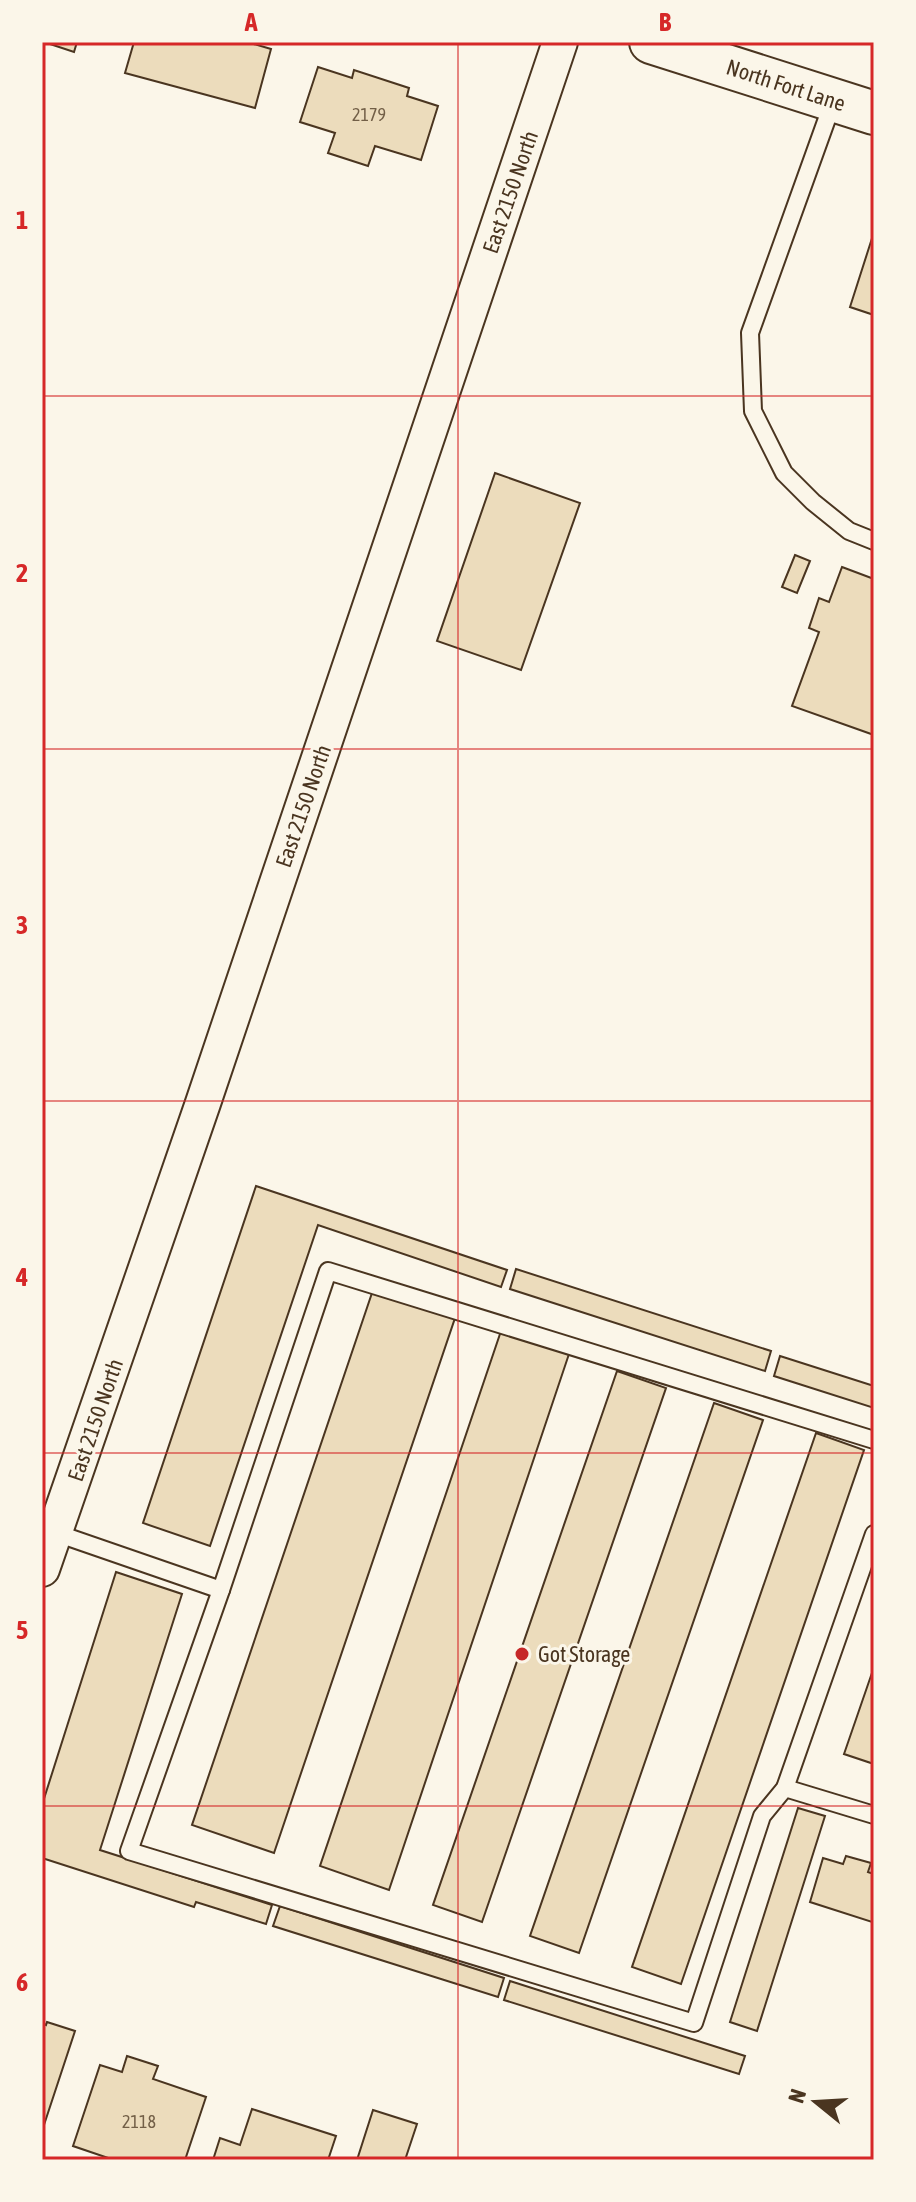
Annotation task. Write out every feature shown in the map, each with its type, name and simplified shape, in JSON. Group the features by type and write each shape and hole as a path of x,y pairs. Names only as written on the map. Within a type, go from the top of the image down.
{"street":[{"name":"East 2150 North","path":"42,1569 560,42"},
{"name":"North Fort Lane","path":"651,42 874,113"}],"lane":[{"path":"834,100 750,333 753,411 784,473 849,531 874,541"},
{"path":"874,1440 328,1271 129,1851 694,2023 762,1816 785,1788 874,1534"},
{"path":"56,1533 221,1590"},
{"path":"785,1788 874,1815"}],"building":[{"path":"44,42 77,42 74,52"},
{"path":"134,42 247,42 271,49 255,108 125,73"},
{"path":"318,67 352,78 354,70 409,88 407,96 438,106 421,160 375,146 368,166 328,153 335,133 300,122"},
{"path":"874,232 874,315 850,307"},
{"path":"495,473 580,503 521,670 437,641"},
{"path":"795,555 810,561 797,593 782,587"},
{"path":"842,567 874,579 874,735 792,706 819,632 809,628 819,598 829,602"},
{"path":"256,1186 507,1270 501,1287 318,1225 210,1546 143,1523"},
{"path":"516,1269 771,1351 765,1371 510,1289"},
{"path":"373,1290 455,1318 274,1853 192,1825"},
{"path":"501,1331 569,1354 389,1890 320,1866"},
{"path":"780,1356 874,1386 874,1408 774,1376"},
{"path":"617,1371 666,1388 482,1922 433,1905"},
{"path":"714,1403 763,1420 579,1953 530,1936"},
{"path":"816,1433 864,1450 681,1984 632,1967"},
{"path":"116,1572 182,1594 100,1850 272,1905 266,1924 196,1902 194,1907 42,1858 42,1805"},
{"path":"874,1667 874,1764 844,1754"},
{"path":"798,1808 825,1816 757,2031 730,2022"},
{"path":"846,1856 871,1863 868,1872 874,1874 872,1922 810,1902 823,1858 843,1864"},
{"path":"280,1906 504,1978 498,1997 273,1926"},
{"path":"510,1981 745,2056 739,2074 504,2000"},
{"path":"47,2022 75,2031 42,2131 42,2023 46,2025"},
{"path":"127,2056 158,2066 153,2079 206,2097 185,2160 114,2160 73,2146 100,2065 122,2072"},
{"path":"252,2109 336,2136 328,2160 213,2160 220,2138 240,2145"},
{"path":"373,2110 417,2124 405,2160 357,2160"}],"place":[{"name":"Got Storage","path":"522,1654"}]}
